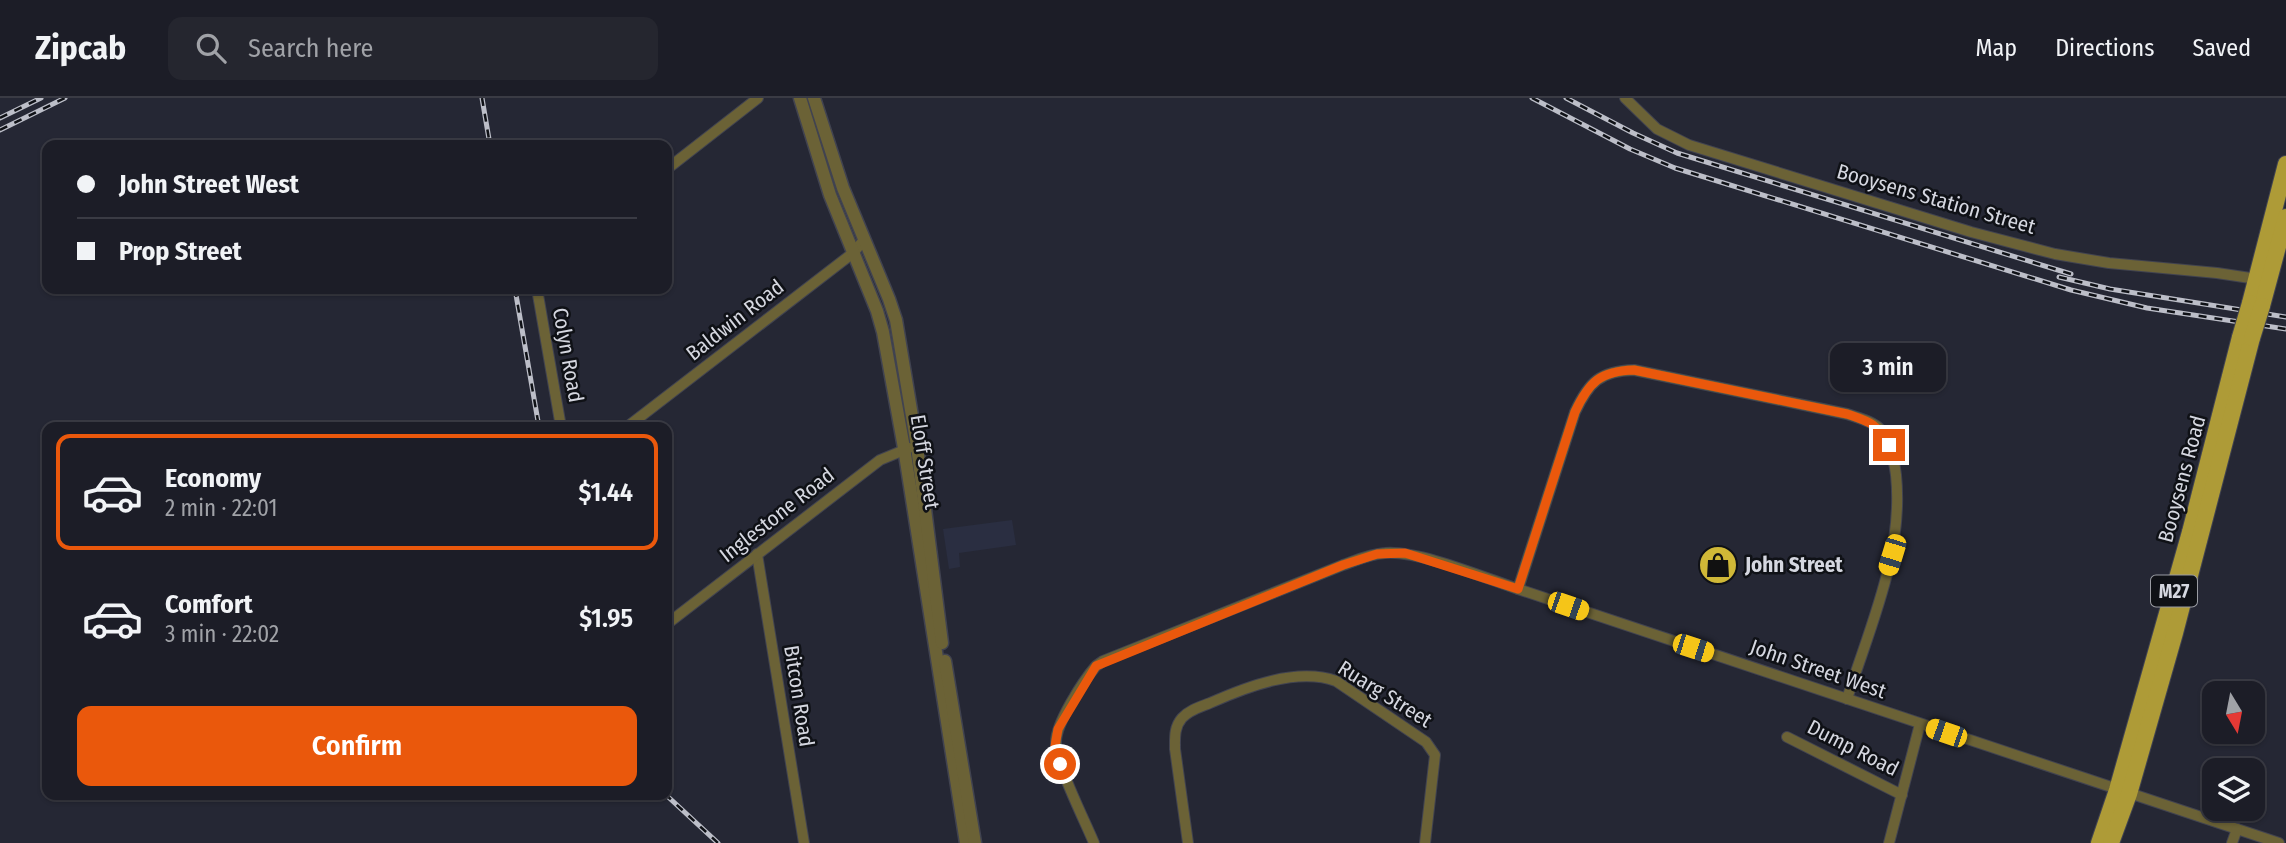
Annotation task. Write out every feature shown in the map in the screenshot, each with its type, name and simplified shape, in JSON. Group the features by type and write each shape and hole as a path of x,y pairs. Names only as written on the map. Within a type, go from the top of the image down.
{"main road":[{"name":"Booysens Road","path":"2256,304 2257,279 2286,164"},
{"name":"Booysens Road","path":"2111,843 2190,531 2256,304 2286,217"},
{"name":"Booysens Road","path":"2099,843 2123,792"}],"street":[{"path":"672,165 758,98"},
{"name":"Eloff Street","path":"800,98 864,240 896,320 928,577 966,843"},
{"name":"Eloff Street","path":"814,98 834,205 883,332 911,447"},
{"name":"Booysens Station Street","path":"1625,98 1657,129 1689,145 1971,232 2055,254 2101,262 2257,279"},
{"name":"Baldwin Road","path":"633,422 853,253 864,240"},
{"name":"Colyn Road","path":"538,294 560,422"},
{"path":"1518,589 1575,412 1583,394 1593,382 1604,375 1617,370 1634,370 1847,414 1880,429 1889,445 1894,463 1898,507 1892,555 1847,699"},
{"name":"Inglestone Road","path":"672,620 880,460 911,447"},
{"name":"John Street West","path":"1094,843 1060,764 1056,738 1090,673 1103,661 1343,565 1377,554 1395,552 1413,555 1518,589 2279,843"},
{"name":"Bitcon Road","path":"757,554 804,843"},
{"name":"Ruarg Street","path":"1188,843 1174,736 1180,720 1189,712 1256,685 1324,676 1336,681 1426,742 1436,755 1425,843"},
{"name":"Eloff Street","path":"944,681 975,843"},
{"path":"1889,843 1920,724"},
{"name":"Dump Road","path":"1787,737 1902,794"},
{"path":"2232,843 2237,829"}],"shaded area":[{"path":"1012,520 1016,545 959,553 960,567 949,569 943,529"}],"railway":[{"path":"0,118 41,98"},
{"path":"0,130 65,98"},
{"path":"482,98 489,140"},
{"path":"1532,98 1630,149 1675,168 2071,290 2147,308 2286,329"},
{"path":"1566,98 1677,153 2071,274"},
{"path":"2059,277 2110,289 2286,317"},
{"path":"516,294 538,422"},
{"path":"671,800 718,843"}],"place":[{"name":"John Street","path":"1718,565"}],"route":[{"path":"1060,764 1055,746 1058,729 1090,673 1103,661 1343,565 1377,554 1405,553 1518,589 1575,412 1583,394 1593,382 1604,375 1617,370 1634,370 1847,414 1880,429 1889,445"}]}
